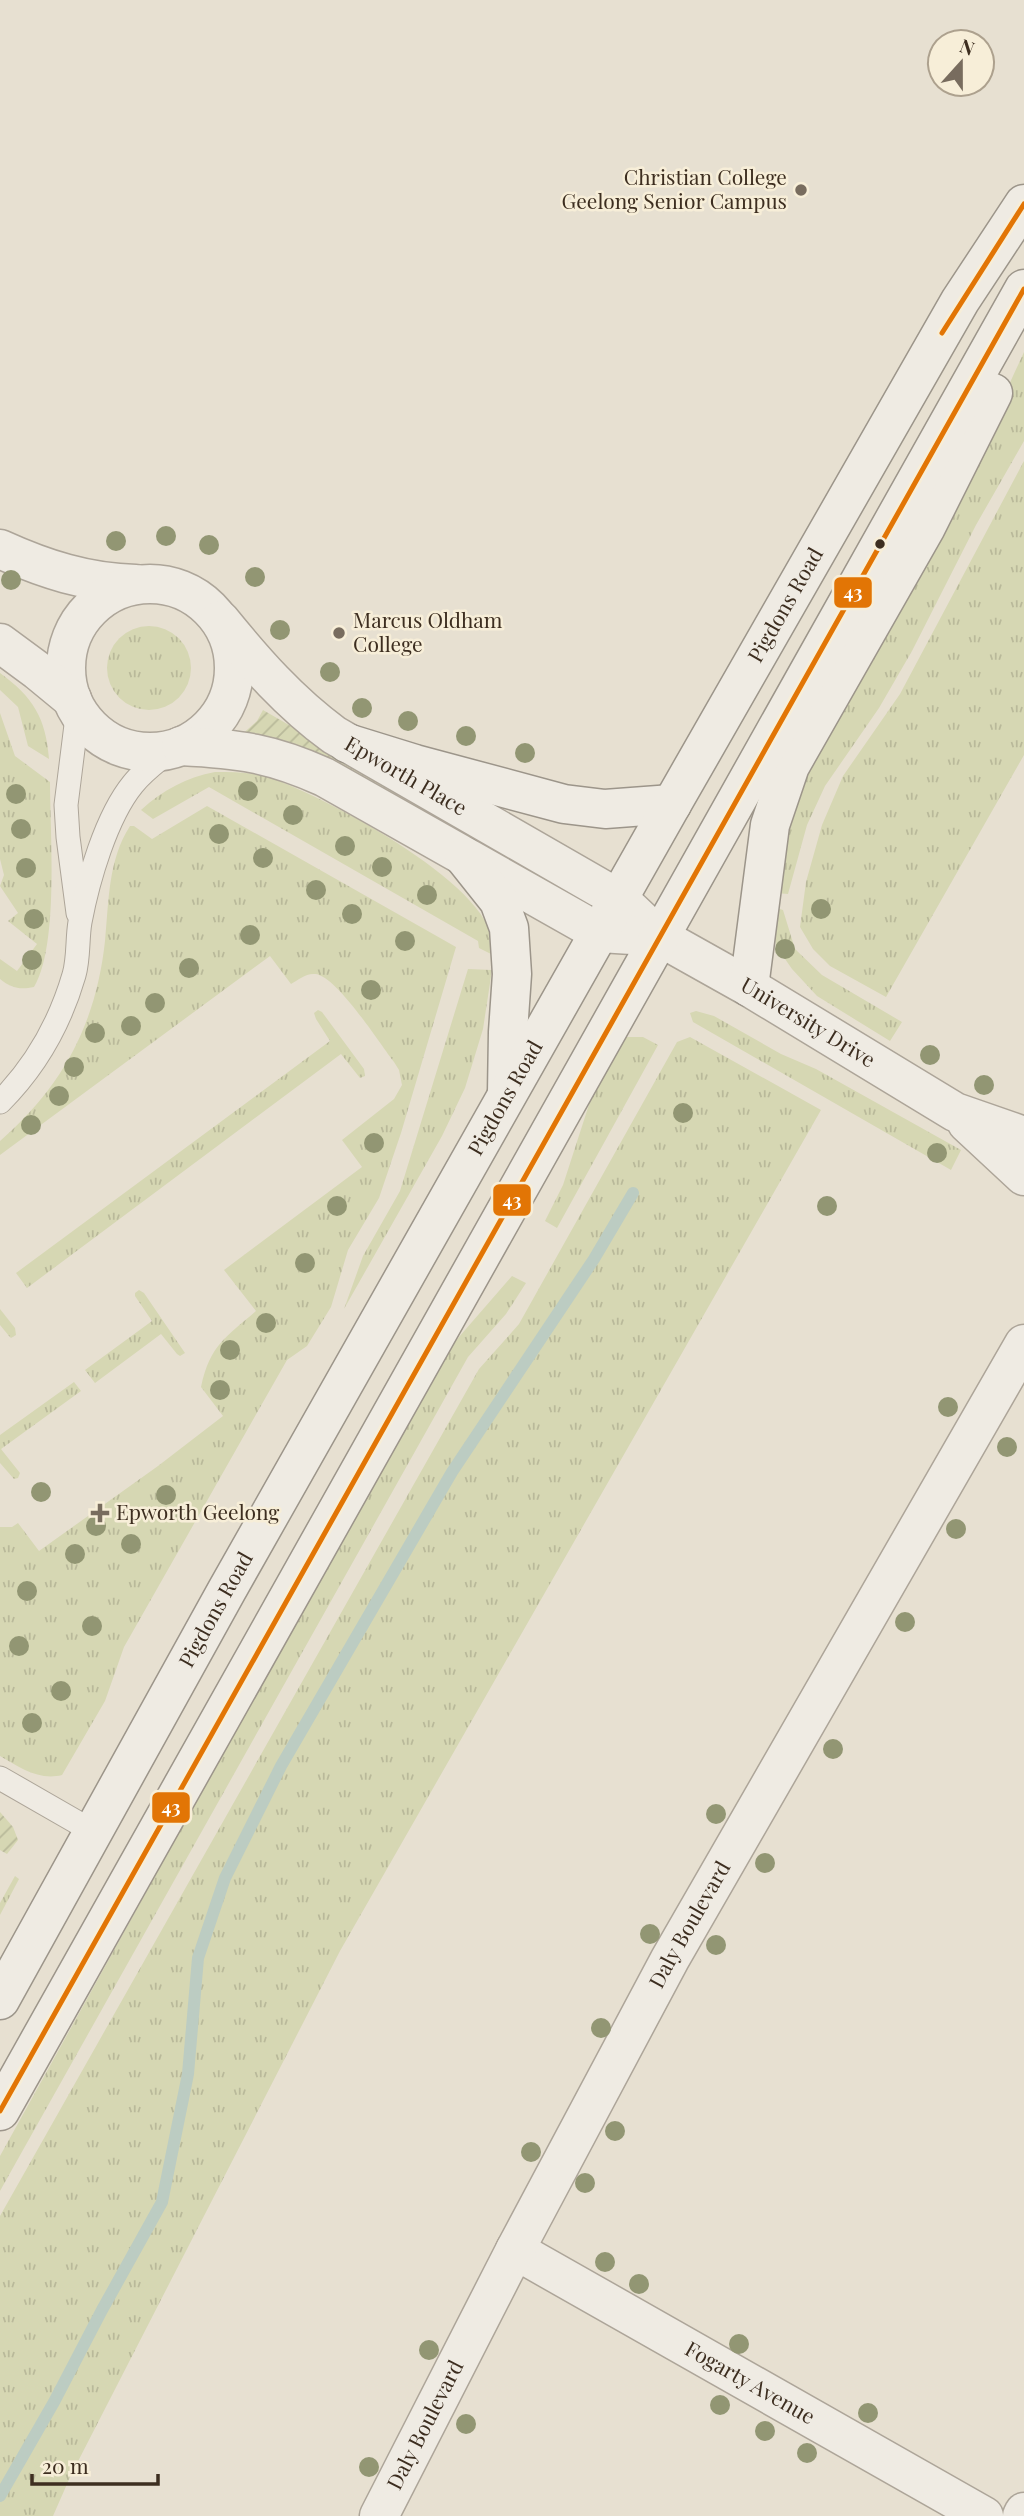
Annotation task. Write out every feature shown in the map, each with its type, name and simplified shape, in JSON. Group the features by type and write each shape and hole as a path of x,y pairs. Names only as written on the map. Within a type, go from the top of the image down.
{"street":[{"name":"Pigdons Road","path":"0,2000 227,1590 672,804 960,301 1024,204"},
{"path":"0,2111 1024,289"},
{"path":"749,987 770,824 790,766 926,527 1002,375 1024,301"},
{"path":"0,549 63,574 99,582 157,584 186,591 210,609 227,632 234,659 233,685 229,699 214,723 194,740 177,747 146,751 118,746 95,730 75,704 38,671 0,643"},
{"path":"75,704 66,669 71,638 78,624 87,612 112,593 142,584"},
{"name":"Epworth Place","path":"220,620 261,669 315,721 347,743 619,899"},
{"path":"347,743 427,768 564,804 605,809 672,804"},
{"name":"Epworth Place","path":"177,747 247,751 302,766 600,933"},
{"path":"464,857 499,901 509,928 512,963 507,1099"},
{"name":"University Drive","path":"619,899 658,936 749,987 955,1112 1024,1177"},
{"name":"University Drive","path":"600,933 658,936"},
{"name":"University Drive","path":"955,1112 1024,1136"},
{"name":"Daly Boulevard","path":"379,2516 515,2249 670,1959 1024,1344"},
{"name":"Fogarty Avenue","path":"515,2249 984,2516"}],"lane":[{"path":"75,704 66,804 80,923"},
{"path":"0,1102 33,1064 64,1005 75,971 80,923 104,837 118,808 138,778 177,747"},
{"path":"0,1778 94,1832"}],"green space":[{"path":"1024,352 1024,441 976,525 912,651 879,708 825,786 807,825 788,894 776,893 794,795 975,459"},
{"path":"1024,461 1024,755 886,997 830,966 813,949 800,927 806,882 822,825 843,776 900,694"},
{"path":"141,626 157,626 173,633 184,644 191,660 188,684 179,698 157,710 141,710 125,703 114,692 107,676 107,660 114,644 125,633"},
{"path":"0,673 21,691 36,710 45,732 49,759 28,746 18,707 0,690"},
{"path":"263,710 523,860 554,883 527,874 240,736 257,721"},
{"path":"0,713 15,756 50,782 50,917 42,968 34,987 29,988 16,987 0,979 0,959 17,971 37,944 8,921 18,913 0,886 4,875 0,859"},
{"path":"215,772 255,774 292,786 326,802 405,848 442,875 472,903 489,929 491,954 479,948 478,941 209,787 153,819 141,810 176,785"},
{"path":"207,806 456,947 379,1198 348,1250 331,1307 307,1346 287,1360 124,1647 105,1701 62,1775 37,1775 0,1756 0,1527 12,1527 18,1523 39,1551 223,1416 201,1387 205,1373 214,1351 256,1311 224,1270 362,1167 342,1140 394,1099 402,1085 394,1062 334,986 324,977 315,974 291,984 270,956 0,1155 0,1141 42,1098 59,1075 84,1026 94,1000 100,971 113,867 130,826 152,839"},
{"path":"773,907 783,910 795,949 822,975 902,1022 890,1041 817,996 792,969 776,946"},
{"path":"468,969 492,970 483,1029 465,1088 442,1136 344,1309 363,1256 400,1191"},
{"path":"318,1010 364,1069 365,1076 360,1078 341,1054 27,1288 16,1273 330,1041 316,1019 314,1013"},
{"path":"696,1011 714,1016 781,1054 816,1069 961,1150 951,1170 693,1022 690,1013"},
{"path":"626,1037 643,1037 658,1045 557,1228 545,1221 563,1185 595,1086"},
{"path":"690,1037 821,1110 340,1951 71,2475 53,2516 0,2516 0,2216 479,1369 519,1324 677,1042"},
{"path":"512,1276 526,1283 506,1314 468,1357 0,2191 0,2156 437,1367 452,1345"},
{"path":"139,1290 144,1293 185,1353 180,1356 177,1354 161,1334 95,1383 85,1370 152,1321 135,1296"},
{"path":"0,1309 15,1328 16,1335 11,1338 0,1325"},
{"path":"74,1382 81,1391 1,1449 20,1473 18,1478 14,1479 0,1463 0,1435"},
{"path":"0,1812 13,1827 18,1840 7,1854 0,1850"},
{"path":"15,1876 19,1879 0,1915 0,1903"}],"waterway":[{"path":"0,2496 162,2202 188,2074 198,1958 225,1878 281,1766 452,1472 594,1259 633,1193"}],"transit line":[{"name":"43","path":"942,333 1024,204"},
{"name":"43","path":"0,2111 1024,289"}],"place":[{"name":"Christian College Geelong Senior Campus","path":"801,190"},
{"name":"Marcus Oldham College","path":"339,633"},
{"name":"Epworth Geelong","path":"100,1513"}]}
